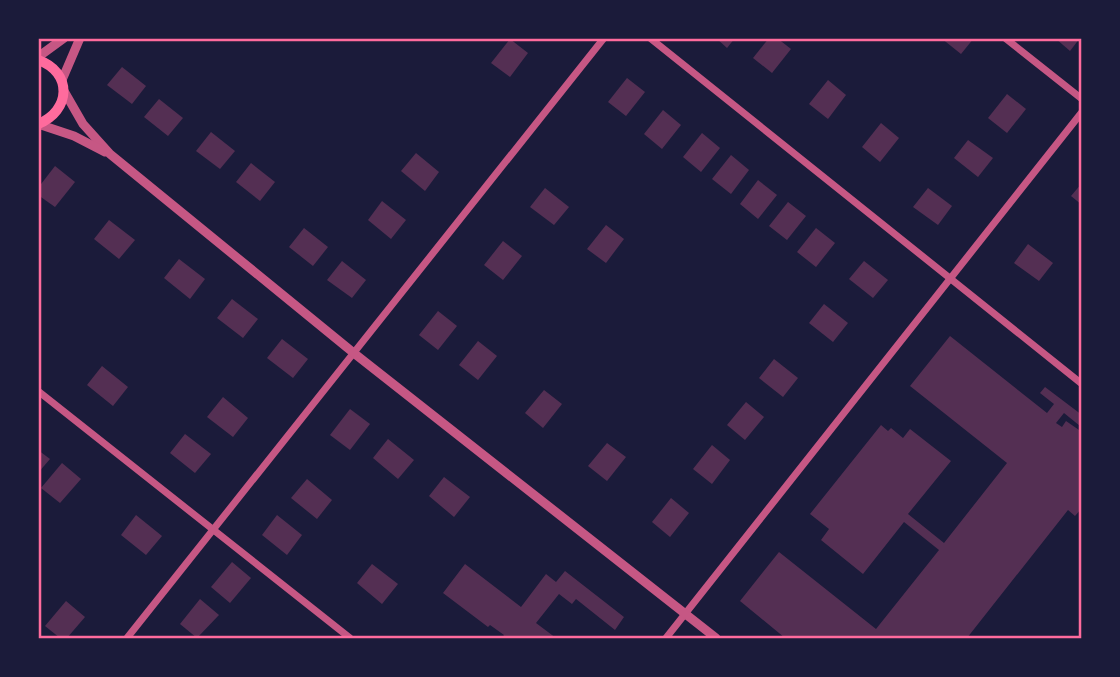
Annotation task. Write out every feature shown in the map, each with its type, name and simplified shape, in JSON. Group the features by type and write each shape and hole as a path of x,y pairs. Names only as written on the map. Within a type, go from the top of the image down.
{"main road":[{"path":"38,59 56,70 64,91 57,112 49,120 38,124"}],"street":[{"path":"38,59 65,38"},
{"path":"62,80 80,38"},
{"path":"127,639 604,38"},
{"path":"650,38 1082,384"},
{"path":"1005,38 1082,99"},
{"path":"64,91 78,118 110,154 355,354 716,639"},
{"path":"666,639 1082,112"},
{"path":"38,124 74,136 110,154"},
{"path":"38,391 350,639"}],"building":[{"path":"716,38 735,38 727,48"},
{"path":"769,38 777,38 791,49 772,73 753,58"},
{"path":"941,38 974,38 961,54"},
{"path":"1055,38 1080,38 1070,51"},
{"path":"510,39 528,53 510,77 491,63"},
{"path":"122,67 146,86 132,104 107,85"},
{"path":"627,78 645,92 626,116 608,102"},
{"path":"828,80 846,95 828,119 809,104"},
{"path":"1007,94 1026,109 1007,133 988,118"},
{"path":"159,99 183,118 168,136 144,117"},
{"path":"663,110 681,125 662,149 644,134"},
{"path":"881,123 899,138 880,162 862,147"},
{"path":"211,132 235,151 220,169 196,151"},
{"path":"702,133 720,148 701,172 683,157"},
{"path":"968,140 993,158 978,177 954,158"},
{"path":"416,153 439,172 425,191 401,171"},
{"path":"731,155 749,170 731,194 712,179"},
{"path":"251,163 275,182 260,201 236,182"},
{"path":"55,166 75,182 55,207 38,195 38,188"},
{"path":"758,180 777,195 758,219 740,204"},
{"path":"1082,183 1082,205 1071,196"},
{"path":"545,188 569,207 554,225 530,207"},
{"path":"928,188 952,206 938,225 913,207"},
{"path":"382,201 406,220 391,239 368,220"},
{"path":"788,202 806,216 787,240 769,226"},
{"path":"109,220 135,240 119,259 94,239"},
{"path":"606,225 624,239 606,263 587,249"},
{"path":"304,228 328,247 313,266 289,247"},
{"path":"816,228 835,243 816,267 797,252"},
{"path":"503,241 522,256 503,280 484,265"},
{"path":"1028,244 1053,263 1039,281 1014,263"},
{"path":"179,259 205,279 190,299 164,278"},
{"path":"342,261 366,280 352,298 327,280"},
{"path":"864,261 888,280 873,298 849,279"},
{"path":"232,299 258,319 243,338 217,318"},
{"path":"824,304 848,323 833,342 809,323"},
{"path":"438,311 457,326 438,350 419,335"},
{"path":"950,336 1047,413 1054,404 1040,393 1045,387 1082,415 1080,426 1064,413 1056,423 1062,427 1066,421 1082,432 1082,508 1075,516 1068,510 967,638 785,638 740,601 779,552 876,629 939,550 904,522 863,574 821,540 829,529 810,514 881,425 888,431 891,428 903,438 910,429 951,461 908,514 944,543 1007,463 910,386"},
{"path":"282,339 308,359 293,378 267,358"},
{"path":"478,341 497,356 478,380 459,365"},
{"path":"774,359 798,378 783,397 759,378"},
{"path":"102,366 128,387 113,406 87,385"},
{"path":"544,390 562,404 543,428 525,413"},
{"path":"223,397 248,418 233,437 207,417"},
{"path":"746,402 764,417 745,440 727,425"},
{"path":"350,409 370,424 350,450 330,435"},
{"path":"185,434 211,454 195,473 170,453"},
{"path":"388,439 414,460 398,479 373,458"},
{"path":"607,443 626,457 607,481 588,466"},
{"path":"712,445 730,460 712,484 693,469"},
{"path":"38,450 50,459 38,473"},
{"path":"62,463 81,479 60,503 41,488"},
{"path":"444,477 470,497 454,517 429,496"},
{"path":"307,479 332,500 317,519 291,498"},
{"path":"671,498 689,513 670,537 652,522"},
{"path":"136,515 162,536 146,555 121,535"},
{"path":"277,515 302,535 287,555 262,535"},
{"path":"232,562 251,578 230,603 211,587"},
{"path":"372,564 398,584 382,604 357,583"},
{"path":"465,564 521,607 546,574 556,582 565,571 624,617 615,630 576,599 572,604 559,594 536,623 556,638 502,638 504,635 490,625 488,627 443,593"},
{"path":"200,599 219,615 197,638 180,624"},
{"path":"66,601 85,617 67,638 60,638 45,626"}]}
